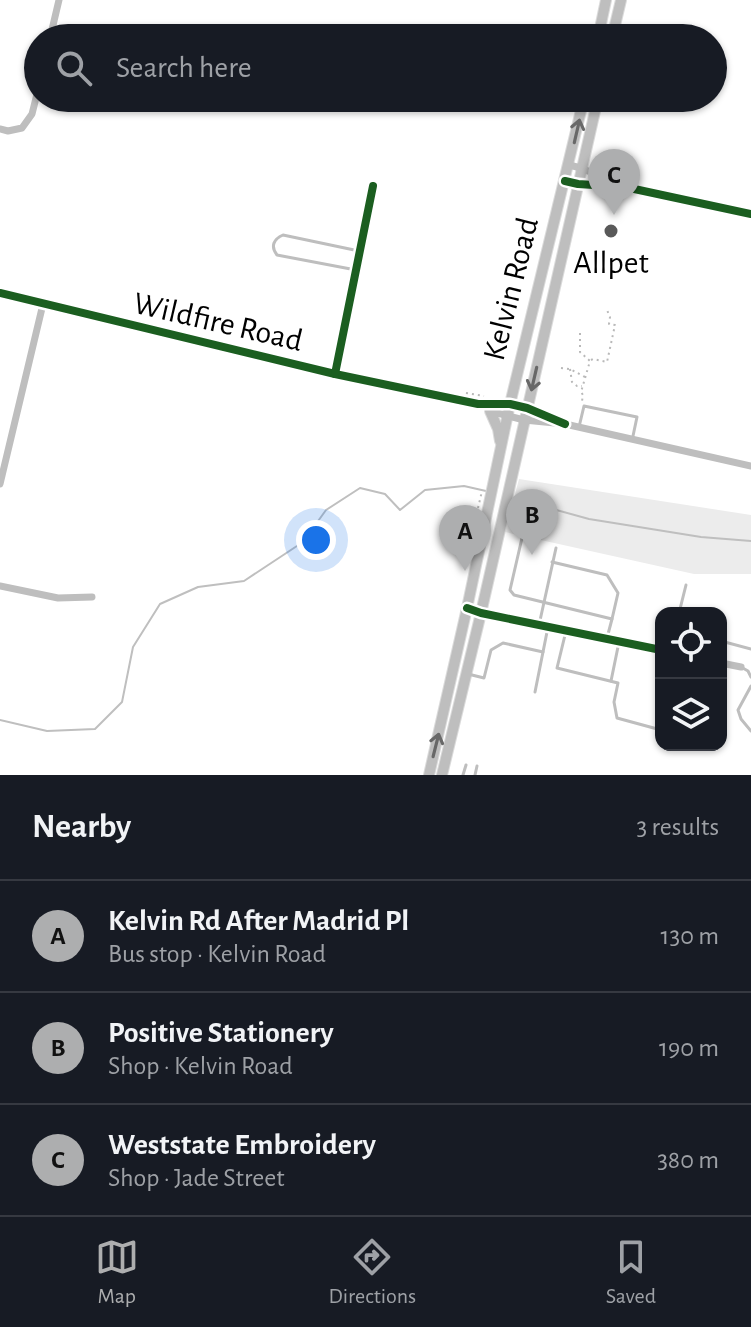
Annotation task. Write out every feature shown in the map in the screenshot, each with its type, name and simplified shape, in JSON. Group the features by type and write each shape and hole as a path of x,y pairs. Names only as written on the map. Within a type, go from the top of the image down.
{"main road":[{"path":"601,24 606,0"},
{"path":"615,24 621,0"},
{"name":"Kelvin Road","path":"429,775 507,416 581,112"},
{"name":"Kelvin Road","path":"442,775 595,112"},
{"path":"490,411 501,447"},
{"path":"443,715 456,718"}],"street":[{"path":"53,24 59,0"},
{"path":"0,129 22,128 32,112"},
{"path":"569,165 625,187"},
{"path":"565,181 625,187 751,214"},
{"path":"335,374 373,186"},
{"name":"Wildfire Road","path":"0,293 335,374 478,404 490,411 524,420 565,424 751,466"},
{"path":"0,484 43,304"},
{"name":"Wildfire Road","path":"478,404 510,404 565,424"},
{"path":"0,586 58,598 92,597"},
{"path":"467,608 655,649"},
{"path":"727,664 741,667"}],"lane":[{"path":"356,270 277,255 273,244 283,235 360,251"},
{"path":"579,427 584,406 637,417 632,439"},
{"path":"522,538 510,590 514,595 612,619"},
{"path":"535,692 543,652 544,602 556,548"},
{"path":"552,562 607,575 618,593 607,639"},
{"path":"680,607 686,585"},
{"path":"566,631 557,668 618,683 614,702 617,718 655,728"},
{"path":"611,681 619,642"},
{"path":"467,674 484,678 491,650 503,643 543,652"},
{"path":"727,643 751,649"},
{"path":"741,667 751,677"},
{"path":"751,686 738,710 751,731"},
{"path":"463,775 466,765"},
{"path":"475,775 477,766"}],"path":[{"path":"580,333 580,352 584,357 607,362 615,325 609,324 607,310"},
{"path":"575,351 580,352"},
{"path":"584,406 583,387 589,360"},
{"path":"561,368 585,377"},
{"path":"570,369 571,380 583,387"}],"shaded area":[{"path":"519,479 751,515 751,574 694,574 505,532"}],"waterway":[{"path":"0,720 47,731 95,729 122,702 133,647 160,604 198,587 244,581 303,542 326,510 360,488 385,494 400,510 425,490 464,486 486,491"},
{"path":"513,498 589,519 701,537 751,541"}],"cycle path":[{"path":"565,181 625,187 751,214"},
{"path":"335,374 373,186"},
{"path":"0,293 335,374 478,404 510,404 565,424"},
{"path":"467,608 655,649"}],"place":[{"name":"Weststate Embroidery","path":"614,215"},
{"name":"Allpet","path":"611,231"},
{"name":"Positive Stationery","path":"532,555"},
{"name":"Kelvin Rd After Madrid Pl","path":"465,571"}]}
